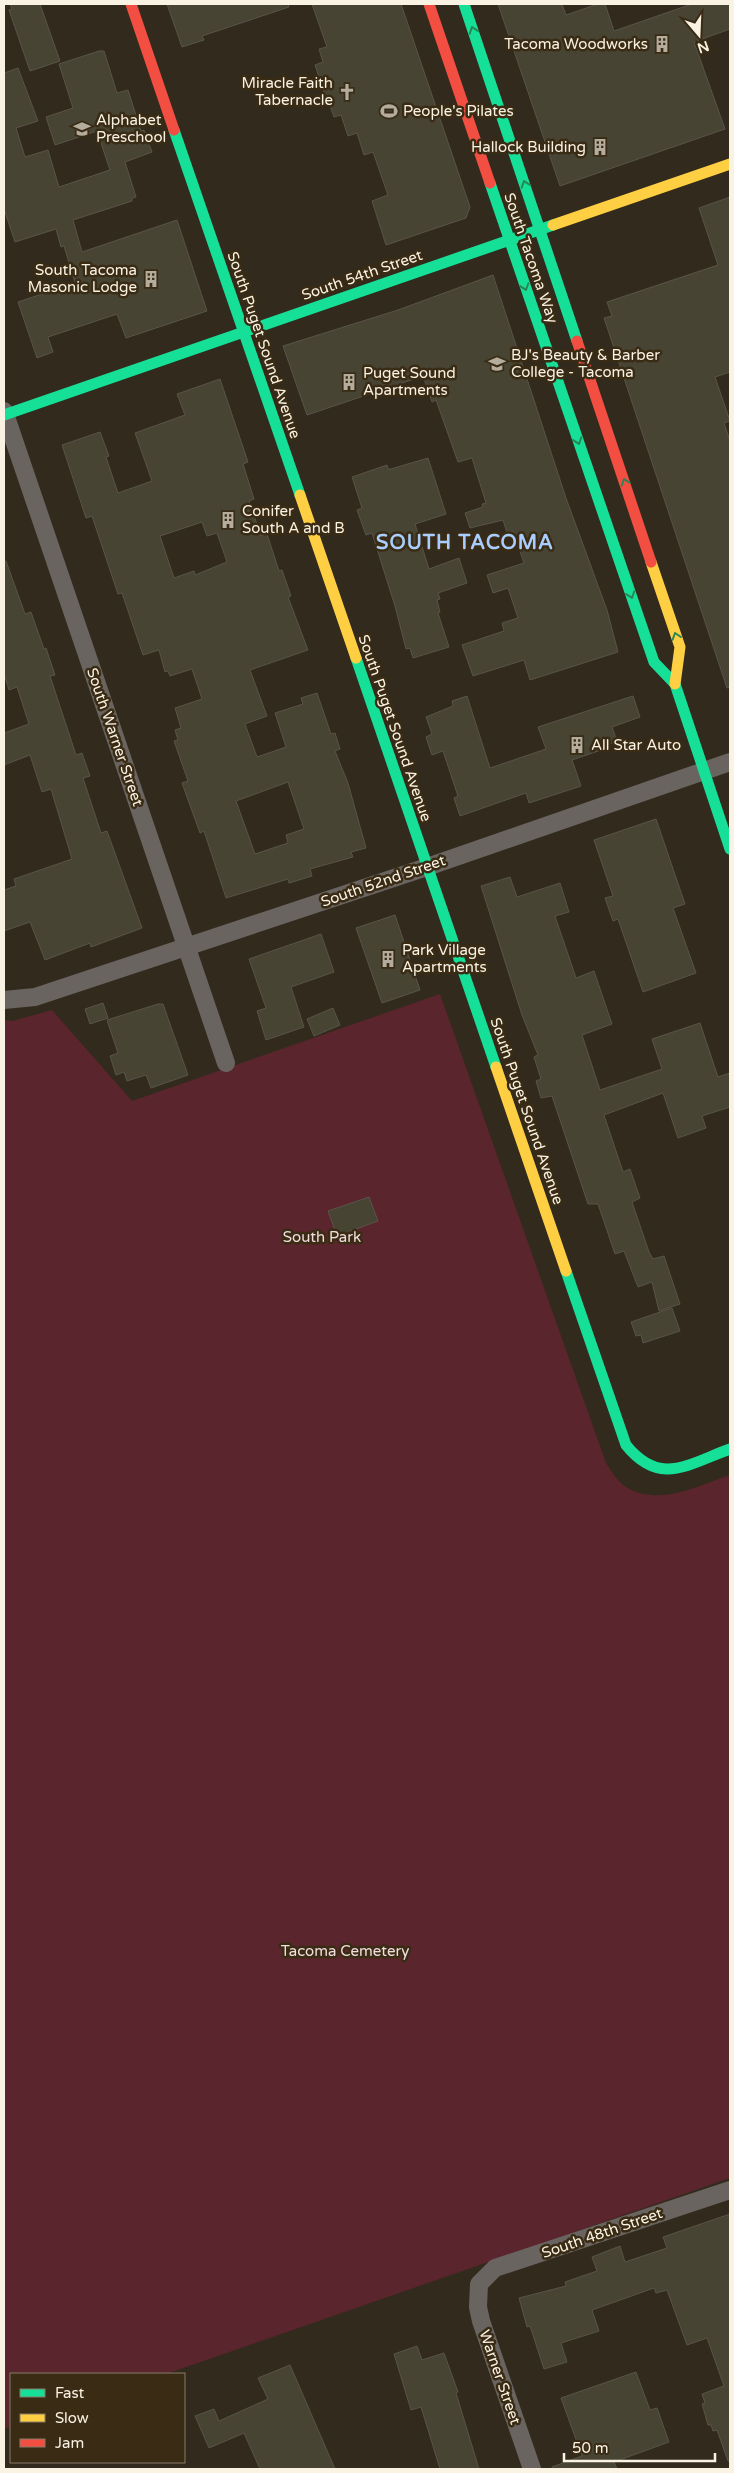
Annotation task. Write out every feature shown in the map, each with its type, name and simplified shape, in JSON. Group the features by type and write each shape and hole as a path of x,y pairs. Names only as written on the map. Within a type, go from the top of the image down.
{"street":[{"name":"South Puget Sound Avenue","path":"131,4 626,1445 637,1460 653,1469 666,1471 730,1448"},
{"name":"South Tacoma Way","path":"430,4 509,241 654,662 675,684 730,849"},
{"name":"South Tacoma Way","path":"464,4 680,648 675,684"},
{"name":"South 54th Street","path":"4,413 540,231 730,164"},
{"name":"South Warner Street","path":"4,413 226,1063"},
{"name":"South 52nd Street","path":"4,1000 35,997 427,867 730,762"},
{"name":"South 48th Street","path":"479,2284 495,2268 730,2190"},
{"name":"Warner Street","path":"479,2284 478,2307 481,2321 532,2469"}],"green space":[{"name":"Tacoma Cemetery","path":"440,994 606,1463 612,1473 626,1487 639,1493 652,1495 678,1493 730,1475 730,2178 169,2373 10,2373 10,2427 4,2429 4,1020 12,1021 52,1010 132,1101"}],"building":[{"path":"10,4 40,4 60,61 30,71 9,10 12,9"},
{"path":"167,4 288,4 289,7 202,36 204,40 182,47"},
{"path":"312,4 401,4 470,207 466,218 386,245 372,201 388,195 373,152 364,155 357,133 348,136 341,115 334,117 325,95 315,65 323,62 319,49 327,47"},
{"path":"498,4 562,4 566,15 598,4 605,4 614,31 692,4 730,4 730,29 694,42 725,129 560,186"},
{"path":"104,51 117,93 128,90 141,131 144,130 152,152 125,162 136,197 132,198 132,201 73,220 82,252 177,220 207,311 126,338 117,314 48,337 53,352 37,358 18,302 75,283 64,246 61,247 56,229 15,242 4,209 4,73 18,68 38,121 16,128 25,157 48,150 59,187 110,170 97,131 55,145 46,117 73,108 59,64"},
{"path":"730,197 730,372 715,377 730,421 724,423 730,441 730,687 727,688 604,318 612,316 607,302 718,265 699,208"},
{"path":"493,275 566,498 607,610 618,652 530,680 524,660 473,676 462,645 504,631 502,623 518,618 508,588 493,593 487,575 524,563 513,531 507,533 503,520 470,528 465,513 483,507 482,504 486,503 472,458 458,462 436,400 432,402 423,376 307,415 283,346 398,310"},
{"path":"220,379 248,462 243,464 254,499 249,501 261,536 267,534 279,571 282,570 291,596 288,597 308,650 250,670 267,716 245,724 257,757 286,747 275,713 303,704 301,698 317,693 331,734 335,733 340,749 335,751 348,783 366,848 351,852 353,857 310,869 312,876 289,883 288,879 226,898 204,831 200,833 182,783 188,781 174,741 178,740 175,730 181,728 175,708 202,699 192,669 170,676 168,671 165,672 159,650 143,655 122,593 118,594 92,516 86,518 62,445 100,432 109,456 106,457 118,493 152,481 135,433 185,415 177,394","holes":["202,522 207,536 217,533 227,562 195,575 194,571 174,578 160,536","288,782 304,829 286,835 288,843 255,854 236,801"]},
{"path":"428,458 446,514 415,524 429,569 459,558 467,583 438,593 440,599 437,600 440,612 438,613 449,647 413,658 410,648 406,649 395,606 372,533 366,535 357,510 362,508 352,477 387,465 388,469 391,469"},
{"path":"4,561 6,561 25,614 31,612 44,649 46,648 55,675 50,676 76,755 82,753 90,776 83,778 101,833 107,831 142,928 91,947 90,943 45,960 30,922 4,931 4,890 16,886 14,879 72,859 51,789 42,792 30,755 4,765 4,733 29,724 17,687 9,690 4,673"},
{"path":"467,696 490,768 546,749 538,727 633,696 640,717 612,727 617,741 609,744 610,747 572,760 581,786 529,803 526,793 460,816 454,798 458,796 443,751 432,755 426,737 432,734 426,717 453,706 452,701"},
{"path":"656,819 685,904 673,908 696,973 643,992 618,919 613,921 605,898 613,896 594,840"},
{"path":"510,877 517,897 560,883 569,912 555,916 576,978 594,971 612,1024 582,1035 600,1090 662,1069 652,1039 700,1023 718,1077 730,1073 730,1107 702,1116 706,1128 678,1138 663,1093 604,1115 623,1172 630,1169 640,1198 632,1202 649,1252 653,1259 664,1256 680,1304 659,1311 652,1282 638,1287 624,1251 615,1254 598,1204 588,1204 552,1096 541,1098 536,1081 541,1079 534,1057 538,1055 522,1015 481,886"},
{"name":"Park Village Apartments","path":"395,915 420,990 382,1003 356,928"},
{"path":"321,934 334,972 291,987 304,1027 266,1040 257,1011 266,1008 249,959"},
{"path":"103,1003 108,1018 90,1024 85,1009"},
{"path":"163,1004 188,1075 151,1088 146,1075 127,1081 124,1072 116,1075 110,1056 118,1053 107,1020"},
{"path":"333,1008 340,1025 314,1036 307,1019"},
{"path":"369,1197 378,1221 337,1236 328,1211"},
{"path":"672,1308 680,1331 643,1343 641,1335 636,1336 631,1322"},
{"path":"730,2214 730,2461 728,2461 717,2430 713,2431 711,2425 708,2425 702,2404 705,2403 702,2394 724,2386 707,2338 687,2345 667,2290 656,2293 654,2288 592,2310 599,2331 561,2343 567,2362 544,2369 530,2326 527,2327 519,2298 566,2286 565,2282 597,2271 592,2257 620,2246 625,2262 667,2248 663,2237"},
{"path":"417,2346 422,2360 444,2353 458,2392 456,2393 479,2469 440,2469 421,2407 411,2410 394,2354"},
{"path":"290,2365 335,2469 260,2469 244,2433 209,2448 195,2416 214,2409 219,2421 268,2399 258,2378"},
{"path":"636,2372 650,2410 657,2408 669,2442 614,2462 617,2469 552,2469 552,2467 582,2456 561,2398"}],"traffic: fast":[{"path":"464,4 577,341"},
{"path":"174,130 300,495"},
{"path":"490,183 654,662 675,684 730,849"},
{"path":"4,415 553,225"},
{"path":"356,658 496,1067"},
{"path":"566,1271 626,1445 639,1458 663,1469 688,1465 730,1449"}],"traffic: slow":[{"path":"553,225 730,164"},
{"path":"300,495 356,658"},
{"path":"651,562 680,647 675,684"},
{"path":"496,1067 566,1271"}],"traffic: jam":[{"path":"131,4 174,130"},
{"path":"429,4 490,183"},
{"path":"577,341 651,562"}],"place":[{"name":"Tacoma Woodworks","path":"662,44"},
{"name":"Miracle Faith Tabernacle","path":"347,92"},
{"name":"People's Pilates","path":"389,111"},
{"name":"Alphabet Preschool","path":"82,129"},
{"name":"Hallock Building","path":"600,147"},
{"name":"South Tacoma Masonic Lodge","path":"151,279"},
{"name":"BJ's Beauty & Barber College - Tacoma","path":"497,364"},
{"name":"Puget Sound Apartments","path":"349,382"},
{"name":"Conifer South A and B","path":"228,520"},
{"name":"All Star Auto","path":"577,745"},
{"name":"Park Village Apartments","path":"388,959"}],"district":[{"name":"SOUTH TACOMA","path":"465,542"}],"park label":[{"name":"South Park","path":"322,1237"}]}
